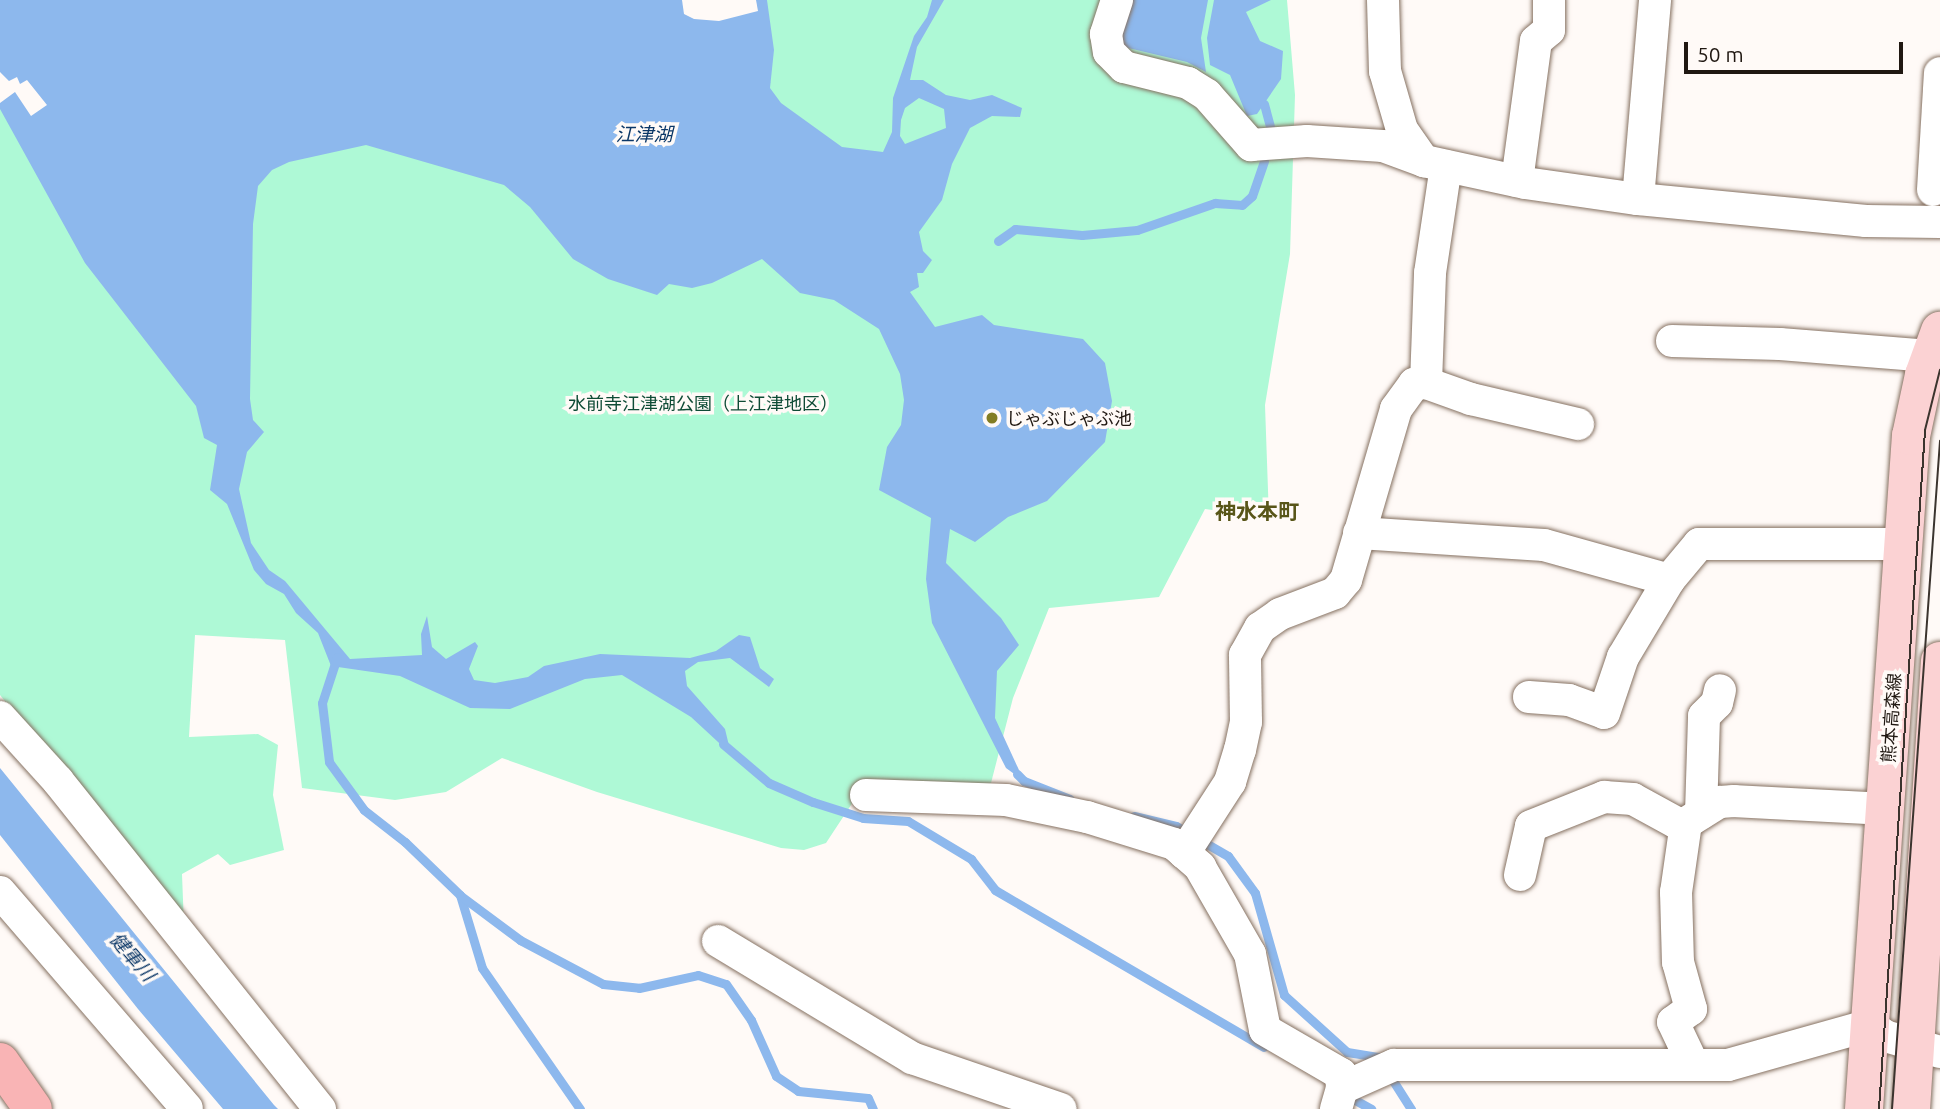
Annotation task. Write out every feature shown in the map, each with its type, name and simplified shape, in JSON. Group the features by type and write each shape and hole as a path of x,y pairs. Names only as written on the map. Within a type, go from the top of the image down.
{"highway":[{"path":"0,1062 33,1109"}],"main road":[{"name":"熊本高森線","path":"1864,1109 1911,436 1935,344"},
{"path":"1911,1109 1928,1050 1940,662"}],"street":[{"path":"1383,0 1385,71 1402,130 1435,163 1426,383"},
{"path":"1517,181 1536,41 1549,30 1549,0"},
{"path":"1637,199 1654,0"},
{"path":"1115,5 1106,34 1109,52 1124,67 1188,83 1208,95 1251,145 1307,141 1383,146 1435,163 1517,181 1637,199 1866,221 1940,222"},
{"path":"1933,190 1940,73"},
{"path":"1672,341 1935,344"},
{"path":"1184,853 1230,782 1240,750 1246,722 1245,654 1260,628 1280,614 1335,593 1346,580 1396,410 1414,384 1426,383 1471,399 1578,424"},
{"path":"1359,533 1544,545 1668,580"},
{"path":"1529,696 1569,700 1604,713 1623,657 1668,580 1699,544 1711,541 1902,544"},
{"path":"1692,1062 1672,1022 1691,1009 1678,962 1676,892 1694,818 1704,716 1717,703 1720,690"},
{"path":"0,717 58,781 320,1109"},
{"path":"866,795 1006,800 1087,817 1174,844 1200,867 1250,954 1265,1030 1341,1074 1339,1098"},
{"path":"1520,875 1531,826 1539,819 1604,797 1633,799 1677,823 1694,818 1720,802 1734,801 1885,809"},
{"path":"0,892 187,1109"},
{"path":"718,941 912,1058 1057,1108"},
{"path":"1339,1098 1395,1065 1692,1062 1728,1065 1870,1025 1928,1050"}],"green space":[{"name":"水前寺江津湖公園（上江津地区）","path":"0,0 1287,0 1295,95 1290,254 1265,405 1269,518 1205,509 1159,597 1049,608 1013,698 991,783 977,790 853,802 826,843 804,850 781,848 597,792 502,758 446,792 395,800 302,788 285,640 195,635 189,737 258,734 278,745 273,795 284,850 230,865 218,854 182,874 184,926 0,695"}],"water":[{"name":"江津湖","path":"0,0 767,0 774,50 770,88 781,103 842,147 883,152 892,132 893,98 914,36 927,17 932,0 944,0 917,47 910,80 923,80 946,95 970,100 992,95 1022,108 1020,117 992,116 970,128 952,164 942,200 919,232 923,251 932,260 923,273 917,273 919,287 910,292 935,327 982,315 994,325 1083,339 1105,363 1112,401 1105,442 1047,501 1008,517 975,542 950,529 946,563 1001,618 1019,645 997,671 995,718 1024,781 1006,768 932,623 926,579 931,518 879,490 887,447 901,425 904,400 900,374 879,329 834,300 800,293 762,259 712,283 692,288 669,284 657,295 608,279 573,259 530,207 504,185 366,145 289,162 272,170 258,186 253,224 250,399 253,420 264,432 247,452 239,489 251,543 269,570 285,581 350,659 422,655 421,634 427,616 432,647 446,659 475,642 478,646 469,669 474,680 495,683 528,677 544,666 600,654 690,658 716,651 739,635 750,637 760,668 774,679 769,687 730,658 698,662 685,671 687,686 725,729 731,754 691,717 622,675 585,679 510,709 470,708 400,676 331,666 318,633 296,613 284,594 266,584 254,570 227,504 210,490 217,445 204,438 196,406 85,263 0,109","holes":["919,98 944,109 946,128 905,144 900,136 905,108"]},
{"path":"1108,0 1208,0 1201,38 1206,72 1187,62 1120,46"},
{"path":"1214,0 1271,0 1246,12 1260,41 1283,51 1281,79 1257,114 1247,116 1230,75 1210,65 1207,38"},
{"name":"健軍川","path":"0,768 278,1109 223,1109 138,1009 0,835"}],"pier":[{"path":"682,0 756,0 758,11 719,21 694,19 684,14"},
{"path":"0,72 9,81 17,77 20,84 27,80 47,105 31,116 15,92 0,103"}],"waterway":[{"path":"1264,104 1270,126"},
{"path":"998,241 1015,229 1082,235 1137,230 1215,203 1242,205 1252,196 1264,161"},
{"path":"337,657 322,703 329,762 364,810 405,842 460,895 482,968 580,1109"},
{"path":"723,744 769,783 813,802 863,818 908,821 971,859 995,890 1264,1047"},
{"path":"1017,774 1024,781 1070,799"},
{"path":"1134,816 1176,826 1228,856 1255,893 1284,995 1347,1052 1378,1057 1411,1109"},
{"path":"461,896 520,940 603,984 639,988 698,975 726,984 751,1020 776,1076 798,1091 868,1098 873,1109"},
{"path":"1346,1095 1371,1109"}],"tram line":[{"path":"1879,1109 1925,430 1940,370"},
{"path":"1892,1109 1940,441"}],"place":[{"name":"じゃぶじゃぶ池","path":"992,418"}],"district":[{"name":"神水本町","path":"1257,511"}]}
